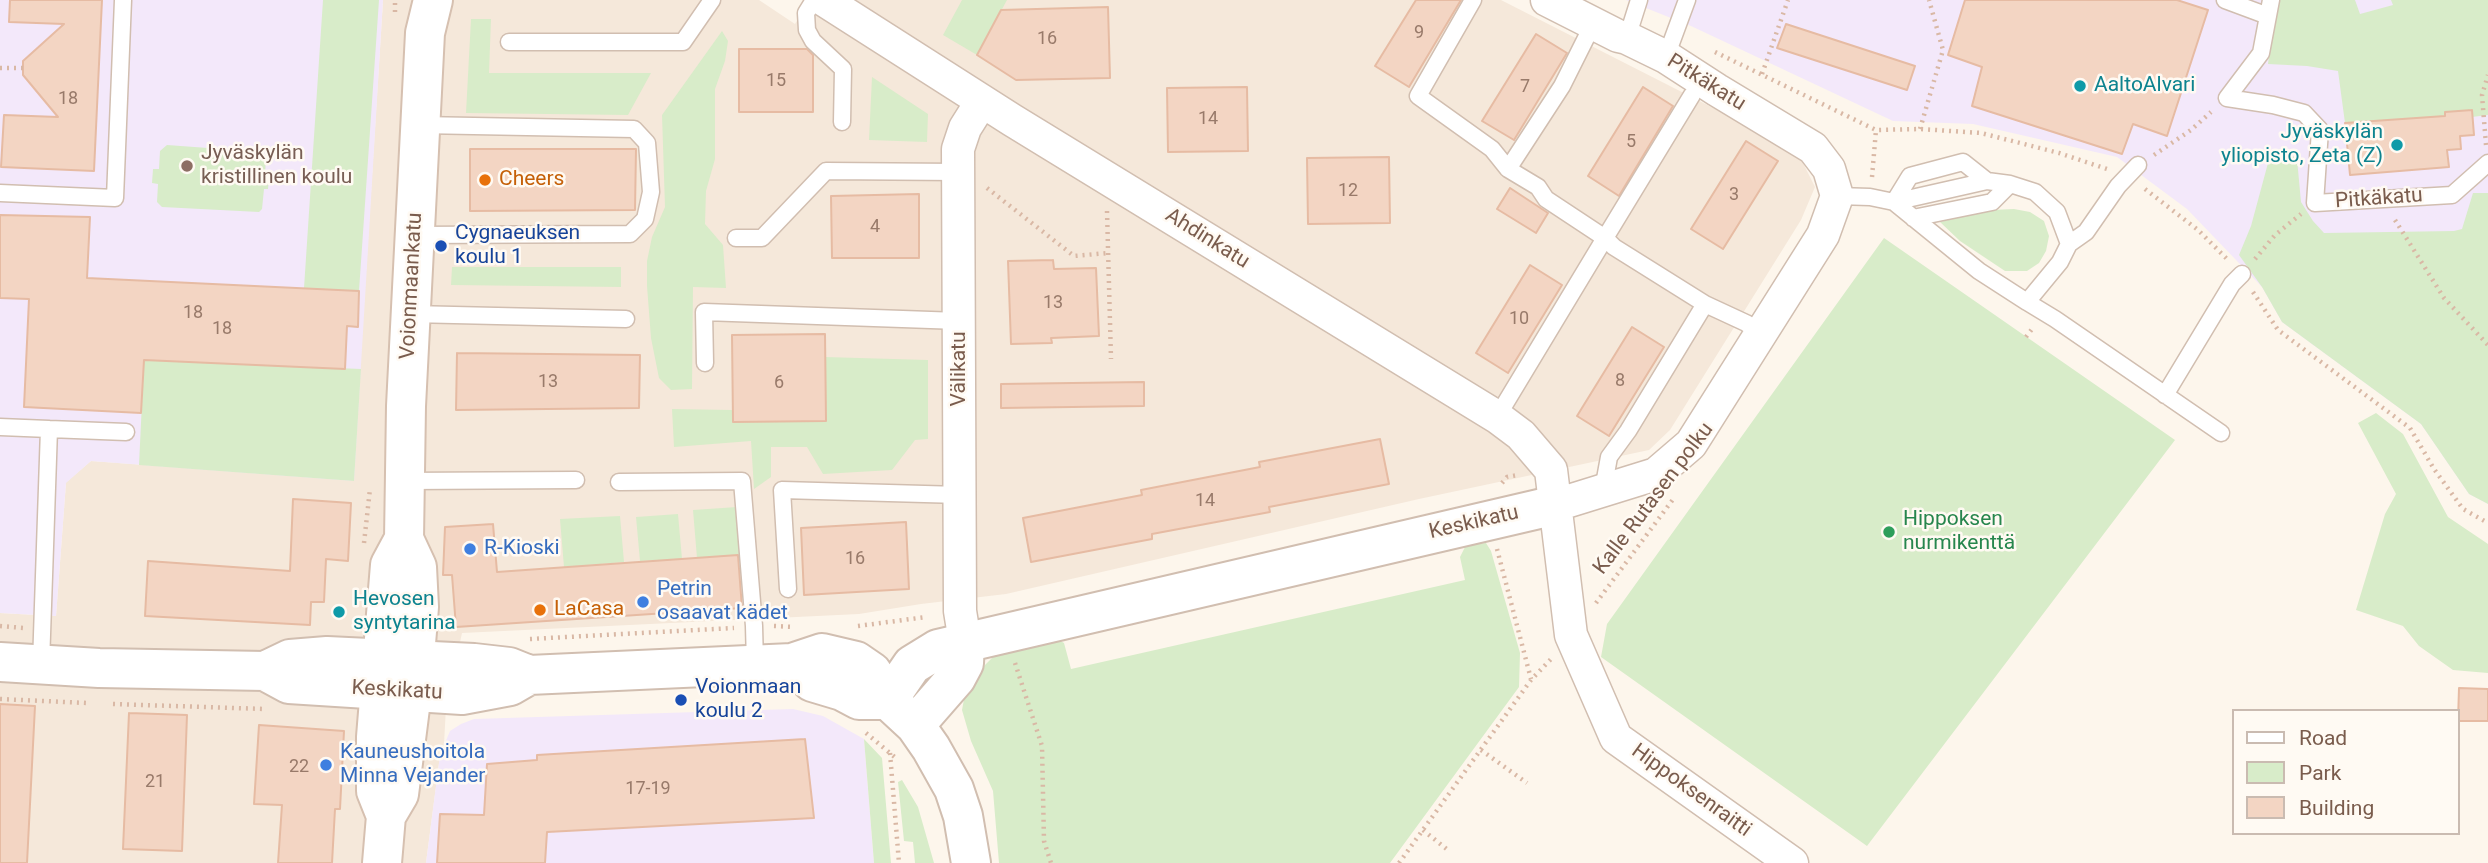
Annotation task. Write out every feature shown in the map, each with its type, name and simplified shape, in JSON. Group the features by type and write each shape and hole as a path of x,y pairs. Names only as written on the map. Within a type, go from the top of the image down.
{"street":[{"name":"Ahdinkatu","path":"824,0 982,102 1497,417 1521,435 1553,488"},
{"name":"Pitkäkatu","path":"1547,0 1613,33 1671,46 1717,90 1813,148 1829,169 1837,196"},
{"name":"Voionmaankatu","path":"382,863 386,816 376,791 376,737 397,675 390,565 404,539 411,314 426,11"},
{"name":"Välikatu","path":"975,629 960,495 959,321 971,179 958,149 965,128 982,102"},
{"name":"Keskikatu","path":"975,629 1489,519 1553,488 1603,490 1656,474 1691,444 1823,235 1837,196"},
{"name":"Hippoksenraitti","path":"1553,488 1571,635 1616,737 1792,863"},
{"path":"898,726 956,678 975,629"},
{"name":"Keskikatu","path":"0,662 265,671 290,659 327,656 462,695 510,686 527,658 755,664 792,663 822,653 856,661 872,672 898,726 931,748 954,789 963,816 971,863"}],"lane":[{"path":"0,193 115,198 123,0"},
{"path":"509,42 683,42 712,0"},
{"path":"814,0 806,13 807,30 813,41 844,69 842,122"},
{"path":"1473,0 1418,96 1492,149 1508,169 1538,187 1546,199 1605,238 1614,247 1705,304 1761,333"},
{"path":"1508,169 1562,86 1613,33 1639,0"},
{"path":"1671,46 1687,0"},
{"path":"2225,0 2269,8 2261,53 2227,99"},
{"path":"1497,417 1692,95"},
{"name":"Pitkäkatu","path":"2227,99 2273,105 2304,113 2320,130 2315,203 2452,195 2488,163"},
{"path":"415,235 630,234 645,219 650,192 647,143 634,129 421,125"},
{"path":"1894,202 1910,176 1963,163 1987,181"},
{"path":"2027,302 2060,262 2069,244 2086,232 2132,170"},
{"path":"736,238 762,238 826,171 971,179"},
{"path":"1837,196 1870,197 1894,202 1987,181 2010,184 2035,192 2057,212 2069,244"},
{"path":"1913,218 1992,202 2010,184"},
{"path":"1894,202 1979,271 2221,433"},
{"path":"2165,395 2232,284 2242,274"},
{"path":"1603,490 1609,457 1628,431 1705,304"},
{"path":"705,363 704,312 959,321"},
{"path":"411,314 626,319"},
{"path":"0,427 126,432"},
{"path":"41,664 49,429"},
{"path":"405,481 576,480"},
{"path":"619,482 742,481 755,664"},
{"path":"788,589 782,490 960,495"}],"path":[{"path":"1762,74 1788,0"},
{"path":"1920,129 1943,50 1928,0"},
{"path":"1671,46 1762,74 1876,130 1920,129 1981,133 2132,170 2242,274 2278,330 2410,428 2434,469 2463,509 2488,523"},
{"path":"0,68 23,68"},
{"path":"2488,75 2482,95 2488,163"},
{"path":"2132,170 2191,130 2227,99"},
{"path":"1870,197 1876,130"},
{"path":"971,179 1074,256 1108,253"},
{"path":"2382,199 2444,298 2488,345"},
{"path":"1107,200 1111,359"},
{"path":"2242,274 2275,234 2315,203"},
{"path":"2026,337 2032,328"},
{"path":"1531,680 1484,495 1497,489 1507,477 1553,488"},
{"name":"Kalle Rutasen polku","path":"1399,863 1531,680 1571,635 1676,496"},
{"path":"527,658 754,626 806,628"},
{"path":"856,626 975,629 1014,660 1042,746 1044,841 1051,863"},
{"path":"0,699 95,703"},
{"path":"109,704 272,709"},
{"path":"861,729 898,726"},
{"path":"898,726 902,766"},
{"path":"898,726 899,863"},
{"path":"1481,750 1527,783"},
{"path":"1423,830 1449,851"}],"shaded area":[{"name":"Jyväskylän kristillinen koulu","path":"0,0 383,0 354,481 91,461 66,483 56,616 0,613"},
{"path":"383,0 759,0 795,24 809,0 1501,0 1782,143 1801,159 1815,187 1801,220 1670,430 1649,450 1419,499 1006,594 859,614 462,633 446,707 444,744 440,756 426,863 0,863 0,613 56,616 66,482 91,461 353,480"},
{"path":"1626,0 2488,0 2488,504 2469,494 2421,424 2282,322 2262,287 2187,209 2117,157 1973,124 1893,121 1691,26"},
{"path":"793,709 823,716 864,739 874,863 426,863 440,755 450,731 461,724 474,719"}],"green space":[{"path":"323,0 379,0 359,291 304,288"},
{"path":"962,0 1007,0 977,55 943,35"},
{"path":"2276,0 2355,0 2360,14 2393,5 2391,0 2488,0 2488,115 2472,117 2472,110 2445,112 2445,116 2345,123 2338,71 2268,64"},
{"path":"471,19 491,19 489,73 651,73 628,115 466,113"},
{"path":"722,31 728,41 725,61 715,89 715,159 706,191 705,224 723,245 726,288 693,287 692,389 671,390 659,378 651,338 647,286 647,261 652,237 665,207 662,115"},
{"path":"872,77 928,114 927,142 869,140"},
{"path":"167,145 263,152 266,156 265,177 269,177 268,189 264,189 262,209 259,212 162,207 157,202 158,184 152,183 153,169 159,169 160,151"},
{"path":"2282,148 2297,159 2301,202 2324,233 2454,231 2462,229 2473,193 2488,193 2488,504 2469,494 2421,424 2282,322 2239,255 2251,226 2271,152"},
{"path":"2014,209 2030,212 2044,221 2049,236 2046,251 2039,263 2027,271 2005,271 1960,241 1940,222 1991,210"},
{"name":"Hippoksen nurmikenttä","path":"1884,238 2175,440 1867,846 1601,657 1607,624"},
{"path":"452,267 621,267 621,287 451,285"},
{"path":"825,357 928,360 928,439 915,440 892,470 823,474 807,447 771,447 771,477 754,489 751,441 674,447 672,409 732,410 733,422 825,421"},
{"path":"144,360 361,369 354,481 139,465"},
{"path":"2376,413 2403,434 2448,517 2488,544 2488,673 2453,670 2419,646 2403,626 2356,610 2385,514 2396,494 2358,423"},
{"path":"737,507 740,555 697,558 693,510"},
{"path":"678,514 682,559 640,561 636,517"},
{"path":"620,516 624,562 564,567 560,519"},
{"path":"1486,543 1491,551 1520,653 1519,687 1390,863 999,863 993,791 971,741 962,710 965,694 974,676 994,656 1015,642 1057,639 1064,643 1071,669 1465,580 1460,557 1466,545"},
{"path":"864,739 882,758 891,863 874,863"},
{"path":"902,780 918,807 934,863 915,863 913,842 904,841 898,782"}],"building":[{"path":"10,0 102,0 94,171 1,167 4,115 58,117 23,75 23,61 64,24 9,22"},
{"path":"1416,0 1461,0 1409,87 1375,66"},
{"name":"AaltoAlvari","path":"1965,0 2177,0 2208,10 2167,136 2133,124 2122,154 1972,106 1982,67 1948,55"},
{"path":"1108,7 1110,78 1016,80 977,55 1001,10"},
{"path":"1786,24 1915,66 1907,90 1777,48"},
{"path":"1536,34 1567,53 1514,140 1482,121"},
{"path":"739,49 807,49 813,55 813,112 739,112"},
{"path":"1247,87 1248,151 1168,152 1167,88"},
{"path":"1643,87 1673,106 1619,196 1588,176"},
{"name":"Jyväskylän yliopisto, Zeta (Z)","path":"2472,110 2474,135 2460,136 2461,149 2447,150 2449,167 2350,175 2345,123 2445,116 2445,112"},
{"path":"1746,141 1778,161 1723,249 1691,229"},
{"path":"470,149 636,149 635,210 470,211"},
{"path":"1389,157 1390,223 1308,224 1307,158"},
{"path":"1510,188 1548,213 1536,233 1497,209"},
{"path":"919,194 919,258 832,258 831,196"},
{"path":"0,215 90,217 87,278 359,291 358,327 347,326 345,369 144,360 141,413 24,407 29,299 0,298"},
{"path":"1053,260 1054,269 1096,268 1099,336 1051,338 1052,343 1011,344 1008,261"},
{"path":"1530,265 1562,285 1508,373 1476,353"},
{"path":"1632,327 1664,347 1609,436 1577,416"},
{"path":"825,334 826,421 733,422 732,335"},
{"path":"457,353 640,355 639,408 456,410"},
{"path":"1144,382 1144,406 1001,408 1001,384"},
{"path":"1380,439 1389,484 1269,507 1270,512 1152,534 1152,539 1031,562 1023,518 1142,495 1141,490 1260,467 1259,462"},
{"path":"293,499 351,503 348,561 326,559 324,602 311,602 310,625 145,616 148,561 290,571"},
{"path":"906,522 909,589 804,595 801,528"},
{"path":"493,524 497,572 738,555 742,608 456,627 452,575 443,575 445,527"},
{"path":"2459,688 2488,689 2488,721 2460,721"},
{"path":"0,704 35,706 27,863 0,863"},
{"path":"129,713 187,715 182,851 123,849"},
{"path":"259,725 344,731 340,809 335,809 332,863 278,863 282,805 254,804"},
{"path":"805,739 814,818 547,832 545,863 437,863 440,814 484,815 487,764 537,760 537,755"}],"place":[{"name":"AaltoAlvari","path":"2080,86"},
{"name":"Jyväskylän yliopisto, Zeta (Z)","path":"2397,145"},
{"name":"Jyväskylän kristillinen koulu","path":"187,166"},
{"name":"Cheers","path":"485,180"},
{"name":"Cygnaeuksen koulu 1","path":"441,246"},
{"name":"Hippoksen nurmikenttä","path":"1889,532"},
{"name":"R-Kioski","path":"470,549"},
{"name":"Petrin osaavat kädet","path":"643,602"},
{"name":"LaCasa","path":"540,610"},
{"name":"Hevosen syntytarina","path":"339,612"},
{"name":"Voionmaan koulu 2","path":"681,700"},
{"name":"Kauneushoitola Minna Vejander","path":"326,765"}]}
